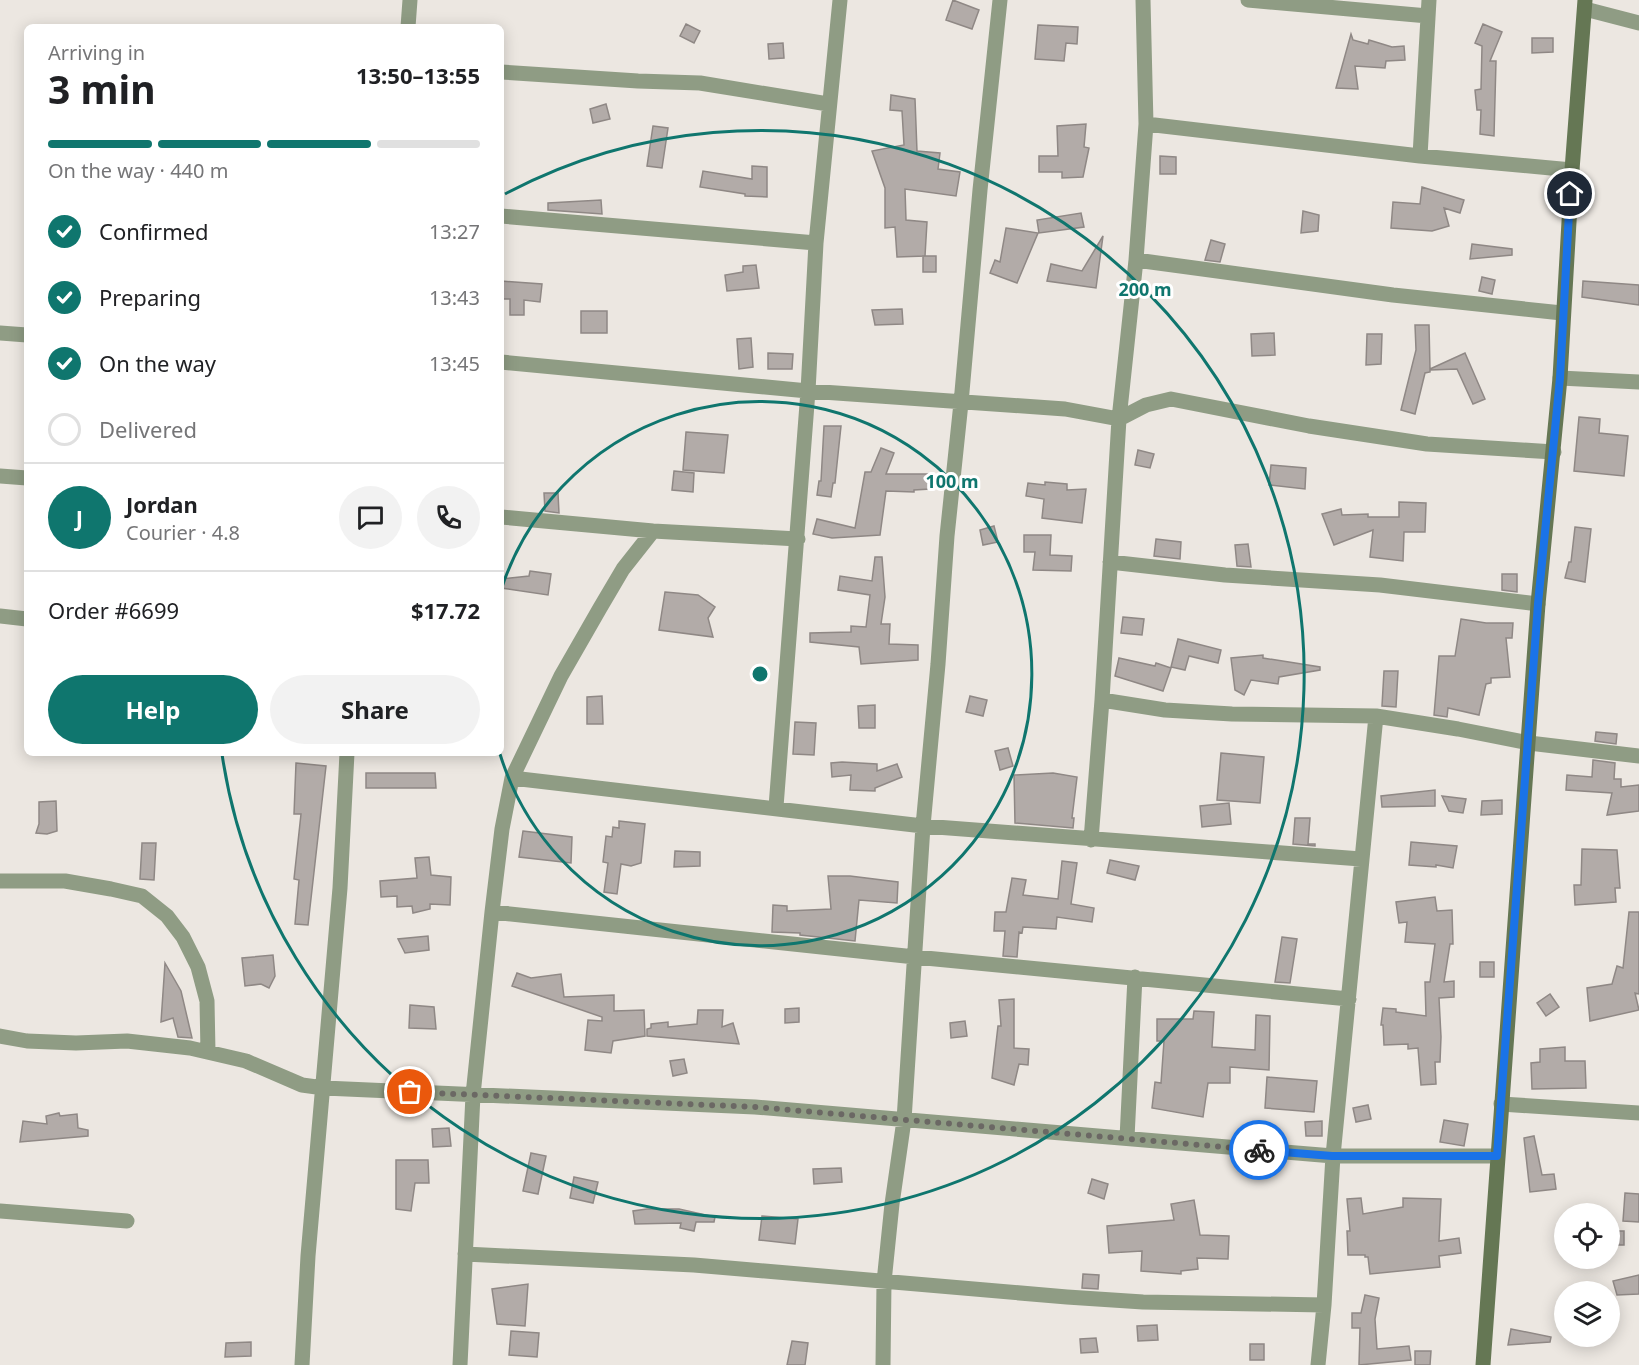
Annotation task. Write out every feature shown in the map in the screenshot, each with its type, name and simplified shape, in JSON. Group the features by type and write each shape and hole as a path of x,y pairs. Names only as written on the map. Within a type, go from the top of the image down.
{"street":[{"path":"408,24 410,0"},
{"path":"776,807 798,539 816,243 840,0"},
{"path":"883,1365 884,1282 904,1120 923,826 938,664 946,536 1000,0"},
{"path":"1091,840 1119,419 1136,260 1146,124 1143,0"},
{"path":"1248,0 1429,8 1420,156"},
{"path":"1483,1365 1538,604 1560,378 1572,170 1585,4 1639,23"},
{"path":"504,72 700,83 828,104"},
{"path":"1146,124 1420,156 1572,170"},
{"path":"504,216 816,243"},
{"path":"1136,260 1394,295 1563,313"},
{"path":"0,333 24,335"},
{"path":"504,362 808,392 1065,409 1119,419 1146,405 1171,399 1309,426 1427,444 1554,452"},
{"path":"1560,378 1639,382"},
{"path":"0,476 24,478"},
{"path":"504,517 653,531 798,539"},
{"path":"460,1365 474,1095 492,912 502,829 512,778 561,676 623,569 653,531"},
{"path":"1110,562 1225,575 1380,585 1538,604"},
{"path":"0,616 24,620"},
{"path":"1102,700 1176,711 1376,716 1529,743 1639,756"},
{"path":"1318,1365 1324,1305 1332,1156 1376,716"},
{"path":"302,1365 308,1256 340,888 347,756"},
{"path":"512,778 776,807 923,826 1361,859"},
{"path":"0,880 64,881 111,889 142,896 167,916 183,937 198,967 207,1001 208,1052"},
{"path":"492,912 915,957 1349,999"},
{"path":"1127,1138 1135,977"},
{"path":"0,1036 27,1041 76,1043 128,1041 189,1048 246,1061 302,1085 324,1088 755,1107 1332,1156 1497,1156"},
{"path":"1501,1104 1639,1113"},
{"path":"0,1211 127,1221"},
{"path":"465,1254 694,1265 1143,1302 1324,1305"}],"building":[{"path":"953,0 979,10 972,29 946,20"},
{"path":"686,24 700,31 694,43 680,36"},
{"path":"1483,24 1502,32 1490,61 1496,61 1494,136 1480,134 1481,110 1477,110 1475,90 1481,89 1482,46 1475,43"},
{"path":"1038,25 1078,27 1077,44 1066,43 1064,61 1035,59"},
{"path":"1351,34 1353,40 1368,44 1369,40 1392,47 1404,46 1405,60 1386,61 1385,68 1355,66 1358,89 1336,88"},
{"path":"1532,38 1553,38 1553,52 1532,53"},
{"path":"783,43 784,58 769,59 768,44"},
{"path":"891,95 915,99 917,151 940,153 938,169 960,172 956,196 905,189 906,220 927,222 925,256 897,257 895,227 885,228 885,188 872,151 904,145 902,111 890,110"},
{"path":"606,104 610,119 593,123 590,109"},
{"path":"1086,124 1084,147 1089,148 1083,177 1062,178 1062,172 1039,172 1039,156 1058,156 1057,126"},
{"path":"653,126 668,128 662,168 647,166"},
{"path":"1160,156 1176,157 1176,174 1160,174"},
{"path":"752,166 767,167 767,197 745,196 745,194 700,187 703,171 752,179"},
{"path":"1422,187 1464,200 1460,213 1444,208 1449,226 1432,231 1391,228 1393,202 1420,204"},
{"path":"601,200 602,214 548,210 548,203"},
{"path":"1303,211 1319,215 1318,231 1301,233"},
{"path":"1081,213 1084,227 1039,233 1037,220"},
{"path":"1006,228 1038,233 1017,283 990,273 995,260 1000,262"},
{"path":"1103,236 1096,288 1047,281 1051,264 1082,271"},
{"path":"1211,240 1225,244 1220,262 1205,260"},
{"path":"1472,244 1512,249 1512,255 1470,259"},
{"path":"923,256 936,256 936,272 923,272"},
{"path":"756,265 759,288 727,291 725,275 743,272 743,266"},
{"path":"1482,277 1495,280 1492,294 1479,291"},
{"path":"504,281 542,284 540,302 524,300 524,315 510,315 510,299 504,299"},
{"path":"1583,281 1639,285 1639,305 1582,297"},
{"path":"902,309 903,324 875,325 872,310"},
{"path":"581,311 607,311 607,333 581,333"},
{"path":"1415,325 1429,325 1430,369 1465,353 1485,399 1473,404 1457,369 1430,370 1425,373 1415,414 1401,410 1416,350"},
{"path":"1274,333 1275,355 1252,356 1251,334"},
{"path":"1367,334 1382,334 1381,364 1366,365"},
{"path":"751,338 753,367 739,369 737,339"},
{"path":"768,353 793,354 792,369 768,369"},
{"path":"1579,417 1600,419 1599,433 1628,436 1624,476 1574,471"},
{"path":"824,426 841,426 835,483 833,483 831,497 817,495 819,481 821,481"},
{"path":"686,432 728,435 724,473 683,470"},
{"path":"881,448 894,453 886,474 930,474 930,489 914,490 914,492 886,491 880,535 832,538 813,534 817,519 855,528 865,472 871,472"},
{"path":"1138,450 1154,454 1150,468 1135,465"},
{"path":"1271,465 1306,468 1305,489 1269,485"},
{"path":"674,471 694,473 693,492 672,490"},
{"path":"1045,482 1067,484 1067,490 1086,489 1082,523 1042,518 1044,499 1026,496 1028,483 1045,485"},
{"path":"544,493 558,493 559,513 545,511"},
{"path":"1399,502 1426,503 1425,532 1404,532 1403,561 1370,557 1373,530 1334,545 1322,514 1341,509 1342,515 1368,514 1368,517 1399,517"},
{"path":"994,526 998,542 983,545 980,530"},
{"path":"1575,527 1591,529 1585,582 1565,578 1569,562 1571,562"},
{"path":"1024,535 1051,535 1050,555 1072,556 1071,571 1033,570 1035,552 1024,552"},
{"path":"1156,539 1181,542 1180,559 1154,556"},
{"path":"1248,544 1251,567 1237,566 1235,545"},
{"path":"875,557 882,557 885,597 881,624 890,624 889,644 918,645 918,660 861,664 859,647 810,642 810,633 851,632 851,626 866,627 870,595 838,590 840,576 872,581"},
{"path":"530,571 551,574 548,595 504,588 504,579 529,576"},
{"path":"1502,574 1517,574 1517,592 1502,590"},
{"path":"665,592 698,595 715,607 708,618 713,637 659,630"},
{"path":"1123,617 1144,619 1142,635 1121,633"},
{"path":"1461,619 1486,623 1513,623 1512,638 1506,638 1510,677 1491,678 1491,683 1486,684 1479,715 1448,708 1447,717 1434,715 1439,656 1455,656"},
{"path":"1178,639 1221,650 1218,663 1189,656 1185,670 1171,667"},
{"path":"1263,655 1263,658 1320,667 1320,670 1279,677 1278,684 1251,680 1244,695 1235,690 1231,658"},
{"path":"1119,658 1155,666 1156,663 1171,668 1163,691 1115,676"},
{"path":"1384,671 1398,671 1396,707 1382,706"},
{"path":"602,696 603,724 587,724 587,697"},
{"path":"970,696 987,700 983,716 966,712"},
{"path":"875,705 875,728 859,728 858,706"},
{"path":"795,722 816,723 814,755 793,754"},
{"path":"1596,732 1617,734 1616,744 1595,741"},
{"path":"1008,748 1013,766 1000,770 995,751"},
{"path":"1221,753 1264,757 1260,803 1217,800"},
{"path":"1593,760 1615,763 1614,779 1621,779 1621,787 1639,785 1639,811 1607,815 1612,793 1566,790 1567,775 1592,777"},
{"path":"296,763 326,766 308,925 295,924 299,880 294,879 301,814 294,814"},
{"path":"831,763 877,764 877,771 897,764 902,777 875,788 875,791 850,790 851,775 832,777"},
{"path":"366,773 435,773 436,788 366,788"},
{"path":"1053,773 1077,777 1073,828 1015,823 1014,775"},
{"path":"1435,790 1435,806 1382,807 1381,796"},
{"path":"1442,796 1466,799 1463,813 1449,811"},
{"path":"1502,800 1502,814 1481,815 1482,801"},
{"path":"56,801 57,831 47,834 36,833 39,824 39,802"},
{"path":"1229,803 1231,824 1202,827 1200,806"},
{"path":"1295,818 1310,818 1308,844 1315,844 1315,846 1293,844"},
{"path":"619,821 645,824 641,863 631,866 621,864 617,894 604,892 608,863 603,862 606,836 612,837 613,827 619,828"},
{"path":"523,831 572,837 571,863 519,857"},
{"path":"1411,842 1457,846 1453,868 1436,865 1436,867 1409,865"},
{"path":"142,843 156,843 154,880 140,879"},
{"path":"1582,849 1617,850 1620,888 1615,888 1616,902 1575,905 1574,885 1581,885"},
{"path":"675,851 700,852 700,866 674,867"},
{"path":"429,857 431,875 451,877 450,905 430,904 430,909 413,913 412,906 397,907 397,896 381,897 380,881 417,878 415,858"},
{"path":"1110,860 1139,866 1135,880 1107,873"},
{"path":"1062,861 1077,863 1071,904 1094,908 1092,922 1057,917 1056,929 1023,927 1022,933 1019,932 1017,957 1003,956 1005,931 994,931 995,912 1006,912 1012,878 1026,880 1023,895 1058,899"},
{"path":"828,876 850,876 898,882 897,903 859,900 855,941 800,935 800,933 772,932 773,905 787,906 787,911 831,909"},
{"path":"1435,897 1437,911 1452,910 1453,944 1450,944 1444,982 1454,981 1454,997 1439,998 1441,1037 1440,1062 1435,1062 1436,1084 1421,1085 1418,1048 1408,1049 1408,1044 1384,1045 1383,1025 1381,1025 1383,1008 1426,1016 1425,982 1430,982 1435,944 1405,942 1407,922 1399,923 1396,902"},
{"path":"1629,912 1639,912 1639,994 1635,993 1639,1010 1590,1021 1587,988 1612,984 1617,966 1623,968"},
{"path":"428,936 429,950 405,953 398,939"},
{"path":"1282,937 1297,939 1290,983 1275,982"},
{"path":"273,955 275,976 269,988 261,984 245,986 242,958"},
{"path":"1480,962 1494,962 1494,977 1480,977"},
{"path":"165,963 181,991 192,1038 178,1037 173,1018 161,1022"},
{"path":"517,973 531,978 561,974 564,997 614,995 614,1011 644,1010 645,1036 613,1041 611,1053 585,1050 588,1020 602,1021 602,1017 512,986"},
{"path":"1550,994 1559,1007 1546,1016 1537,1003"},
{"path":"1014,999 1014,1048 1029,1049 1028,1065 1019,1064 1014,1085 992,1078 998,1026 1001,1026 999,1000"},
{"path":"410,1005 434,1007 436,1029 409,1028"},
{"path":"799,1008 799,1022 785,1023 785,1009"},
{"path":"698,1010 723,1010 722,1027 733,1023 739,1044 647,1036 647,1029 651,1028 651,1024 668,1022 668,1027 697,1024"},
{"path":"1194,1011 1214,1012 1212,1047 1255,1050 1256,1015 1270,1016 1269,1070 1230,1067 1230,1083 1208,1083 1203,1117 1152,1108 1155,1082 1161,1083 1164,1041 1157,1041 1157,1019 1193,1019"},
{"path":"965,1021 967,1036 951,1038 950,1023"},
{"path":"1565,1047 1565,1061 1585,1061 1586,1088 1532,1089 1531,1063 1540,1062 1540,1049"},
{"path":"684,1059 687,1073 673,1076 670,1061"},
{"path":"1267,1077 1317,1081 1314,1112 1265,1108"},
{"path":"1368,1105 1371,1119 1356,1122 1353,1108"},
{"path":"59,1113 60,1116 77,1114 78,1128 88,1130 88,1136 20,1142 23,1121 47,1124 46,1116"},
{"path":"1444,1120 1468,1124 1464,1146 1440,1142"},
{"path":"1322,1121 1322,1136 1306,1136 1305,1122"},
{"path":"449,1128 451,1146 433,1147 432,1129"},
{"path":"1534,1136 1542,1175 1554,1174 1556,1189 1530,1192 1524,1138"},
{"path":"531,1153 546,1156 538,1194 523,1191"},
{"path":"396,1160 428,1160 429,1183 415,1183 411,1211 396,1209"},
{"path":"841,1168 842,1182 814,1184 813,1169"},
{"path":"574,1177 598,1182 593,1203 570,1198"},
{"path":"1092,1179 1108,1184 1104,1199 1088,1193"},
{"path":"1625,1193 1639,1194 1639,1222 1623,1221"},
{"path":"1361,1198 1363,1214 1403,1207 1403,1198 1441,1199 1439,1241 1459,1238 1461,1253 1439,1256 1440,1267 1370,1274 1368,1257 1348,1255 1347,1231 1350,1231 1347,1199"},
{"path":"1194,1200 1200,1235 1229,1236 1228,1259 1197,1258 1198,1269 1181,1271 1181,1274 1141,1271 1142,1251 1109,1253 1107,1226 1174,1220 1171,1204"},
{"path":"679,1209 715,1217 714,1222 696,1222 694,1231 680,1228 681,1223 635,1224 633,1211"},
{"path":"762,1216 798,1219 795,1244 759,1240"},
{"path":"1620,1231 1624,1231 1624,1245 1620,1245"},
{"path":"1083,1274 1099,1275 1098,1289 1082,1288"},
{"path":"1639,1275 1639,1294 1620,1295 1620,1281 1613,1281"},
{"path":"528,1284 525,1326 497,1324 492,1289"},
{"path":"1365,1295 1379,1298 1375,1319 1377,1349 1409,1346 1411,1360 1359,1365 1360,1328 1352,1328 1352,1313 1361,1313"},
{"path":"1157,1325 1158,1340 1138,1341 1137,1326"},
{"path":"1511,1329 1551,1337 1550,1342 1508,1345"},
{"path":"511,1331 539,1333 537,1357 509,1355"},
{"path":"1096,1338 1098,1352 1081,1353 1080,1339"},
{"path":"792,1341 808,1343 805,1365 787,1365"},
{"path":"251,1342 251,1356 225,1357 226,1343"},
{"path":"1250,1344 1264,1344 1264,1360 1250,1360"},
{"path":"1415,1351 1431,1351 1430,1365 1415,1365"}],"way so far":[{"path":"410,1092 755,1107 1259,1150"}],"route":[{"path":"1259,1150 1332,1156 1497,1156 1538,604 1560,378 1570,194"}]}
